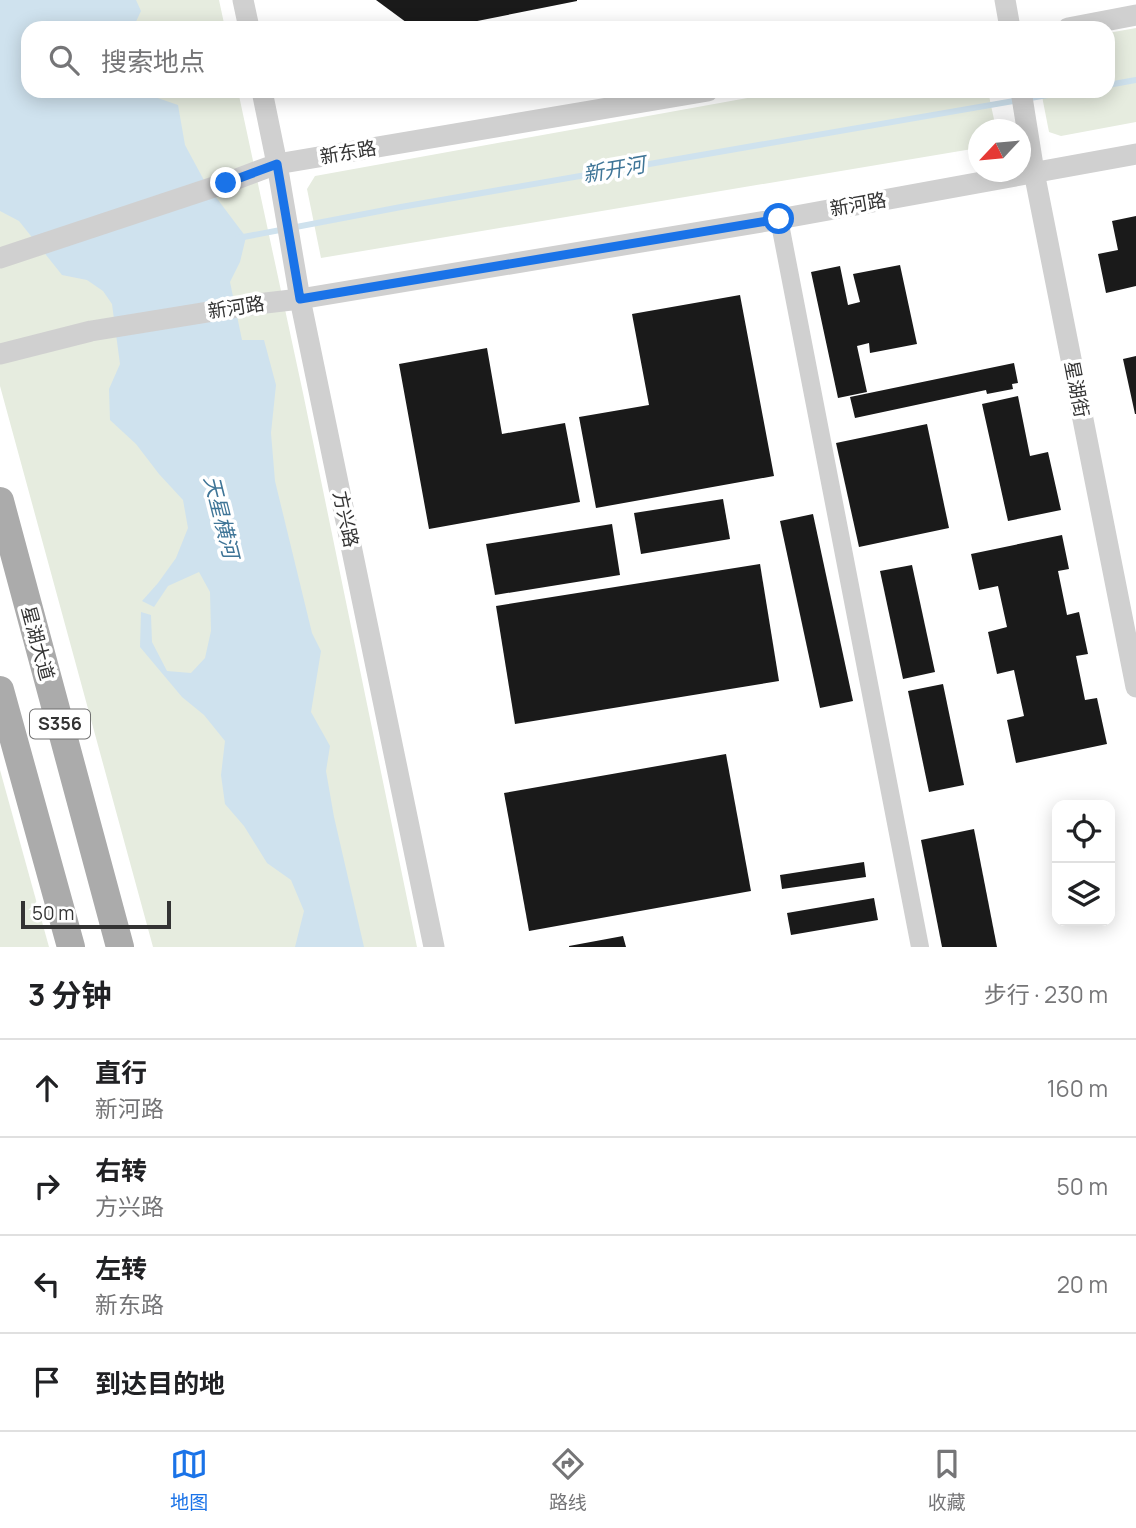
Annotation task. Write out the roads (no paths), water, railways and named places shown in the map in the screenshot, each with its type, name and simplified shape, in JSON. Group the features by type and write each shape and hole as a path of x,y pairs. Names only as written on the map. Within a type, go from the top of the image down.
{"main road":[{"name":"星湖大道","path":"0,501 120,947"},
{"name":"S356","path":"0,690 71,947"}],"street":[{"path":"243,0 248,21"},
{"path":"1005,0 1009,21"},
{"path":"1105,21 1136,15"},
{"name":"方兴路","path":"263,98 300,299 434,947"},
{"name":"新东路","path":"0,258 277,164 667,98"},
{"name":"星湖街","path":"1022,98 1034,172 1136,687"},
{"name":"新河路","path":"0,354 91,331 779,219 1136,154"},
{"path":"779,219 920,947"}],"water":[{"name":"天星横河","path":"0,0 136,0 141,11 136,21 21,21 21,98 158,98 178,105 185,145 206,184 246,237 240,262 230,282 242,340 264,340 276,385 271,433 275,481 312,633 321,651 311,712 330,746 326,771 364,947 295,947 304,911 291,880 267,863 244,826 225,804 221,775 225,741 204,715 182,697 140,647 141,612 151,615 152,642 167,671 191,673 205,658 211,631 210,592 199,572 168,586 154,607 142,601 176,558 188,528 183,500 136,444 110,420 109,389 120,364 112,304 103,291 87,280 62,275 19,221 0,211"}],"waterway":[{"name":"新开河","path":"1115,84 1136,80"},
{"name":"新开河","path":"238,238 401,207 1031,98"}]}
